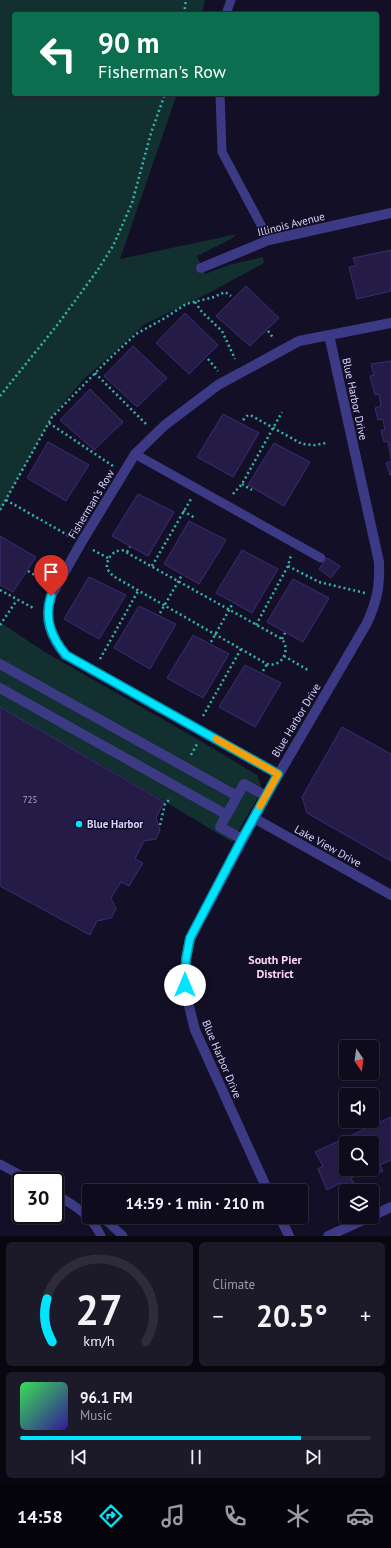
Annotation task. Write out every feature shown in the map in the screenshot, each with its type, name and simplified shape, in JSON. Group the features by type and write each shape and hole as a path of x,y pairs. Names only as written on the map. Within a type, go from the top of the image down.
{"street":[{"name":"Illinois Avenue","path":"201,268 269,240 391,213"},
{"name":"Fisherman's Row","path":"278,774 66,655 54,641 49,623 48,604 56,587 123,473 135,454 155,434 218,384 299,341 391,323"},
{"name":"Blue Harbor Drive","path":"265,1184 199,1040 190,1012 185,985 186,959 190,938 242,839 278,774 367,623 378,595 380,575 379,562 329,335"},
{"path":"0,664 237,796"},
{"path":"0,688 227,815"},
{"path":"242,839 220,827 237,796 244,784 266,796"},
{"name":"Lake View Drive","path":"254,818 391,895"},
{"path":"379,1212 391,1207"},
{"path":"283,1224 289,1236"},
{"path":"328,1236 354,1224"}],"lane":[{"path":"227,12 230,0"},
{"path":"220,96 222,152 269,240"},
{"path":"135,454 321,558"},
{"path":"0,1164 15,1172"},
{"path":"64,1199 82,1208"},
{"path":"71,1203 91,1219 101,1236"},
{"path":"110,1224 123,1236"}],"path":[{"path":"184,12 186,0"},
{"path":"0,396 58,324 97,271 113,246 132,203 164,96"},
{"path":"0,510 54,415 136,334 165,318 186,304 214,297 225,292 231,296"},
{"path":"195,302 202,312 222,331 241,372"},
{"path":"95,373 155,434"},
{"path":"226,505 230,497 242,484 282,412"},
{"path":"243,420 247,416 251,416 302,444 315,445 326,443"},
{"path":"49,423 123,473"},
{"path":"242,484 252,490"},
{"path":"152,566 197,488"},
{"path":"6,500 73,538"},
{"path":"183,511 195,518"},
{"path":"127,552 130,546"},
{"path":"89,547 108,558"},
{"path":"117,551 127,552 152,566 282,639 286,648 284,656 278,663 272,665 267,664 110,575 107,567 108,558 117,551"},
{"path":"256,625 288,566 319,582 378,595"},
{"path":"28,571 56,587"},
{"path":"160,613 182,575"},
{"path":"0,590 33,608 48,612"},
{"path":"93,671 138,591"},
{"path":"0,625 16,600"},
{"path":"211,642 233,603"},
{"path":"282,639 285,633"},
{"path":"201,719 242,649"},
{"path":"284,656 308,670"},
{"path":"263,671 267,664"},
{"path":"160,824 165,804 178,787"}],"green space":[{"path":"0,0 205,0 202,12 12,12 12,96 176,96 120,259 237,234 231,239 197,256 205,274 229,265 263,257 264,263 209,293 145,324 82,381 53,415 0,511"},
{"path":"0,622 43,651 199,740 257,775 261,786 257,799 232,842 164,801 0,707"}],"building":[{"path":"391,250 391,291 357,299 349,267 356,266 353,258"},
{"path":"246,286 279,318 250,346 216,316"},
{"path":"185,313 218,345 189,374 156,343"},
{"path":"133,346 167,378 137,407 104,376"},
{"path":"391,361 391,459 388,441 384,442 381,430 385,430 383,419 378,420 375,408 381,406 379,394 375,395 370,376 374,375 371,364"},
{"path":"90,389 123,422 94,450 60,420"},
{"path":"223,414 259,433 233,477 197,457"},
{"path":"48,442 89,465 66,501 27,478"},
{"path":"274,443 310,462 284,506 248,485"},
{"path":"391,461 391,474 390,475 386,463"},
{"path":"138,494 174,512 148,556 112,536"},
{"path":"189,521 226,540 199,584 164,564"},
{"path":"0,536 36,557 13,592 0,585"},
{"path":"242,550 278,569 252,613 216,593"},
{"path":"327,558 340,566 331,578 319,569"},
{"path":"89,577 126,595 99,639 64,619"},
{"path":"293,579 329,598 303,642 267,622"},
{"path":"139,606 176,624 150,669 114,648"},
{"path":"193,635 229,654 203,698 167,678"},
{"path":"245,665 281,683 255,727 219,707"},
{"name":"Blue Harbor","path":"0,707 164,802 156,818 160,830 156,839 144,841 135,859 143,863 129,886 121,882 111,898 116,909 111,918 97,921 90,935 0,886"},
{"path":"342,727 391,754 391,861 307,813 302,797"},
{"path":"391,1117 391,1160 380,1165 383,1171 379,1173 379,1136 350,1136 367,1128 379,1128 379,1123"},
{"path":"339,1141 339,1176 356,1176 351,1178 354,1184 340,1183 327,1190 318,1169 323,1166 315,1152"}],"slow traffic":[{"path":"216,739 278,774 260,806"}],"place":[{"name":"Blue Harbor","path":"79,824"}],"district":[{"name":"South Pier District","path":"275,966"}],"route":[{"path":"51,596 48,604 49,623 54,641 66,655 278,774 190,938 186,952 185,985"}]}
